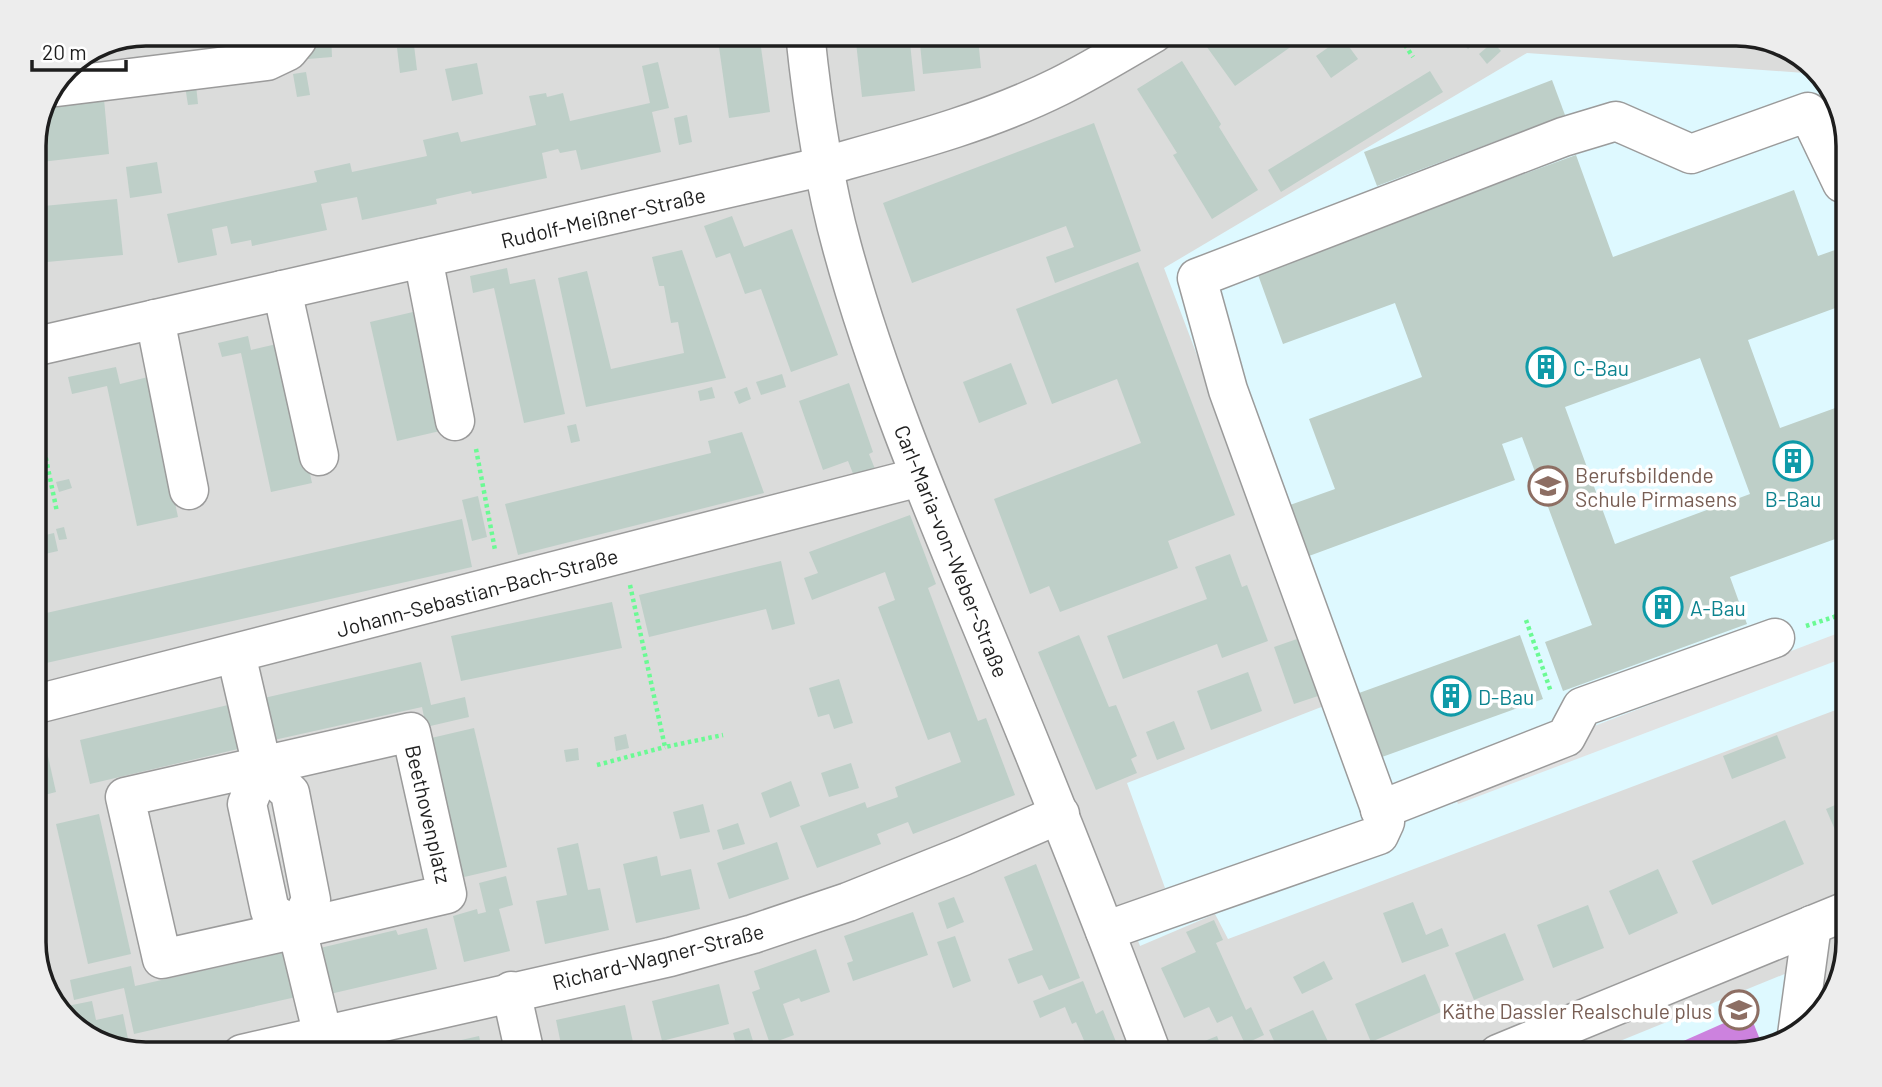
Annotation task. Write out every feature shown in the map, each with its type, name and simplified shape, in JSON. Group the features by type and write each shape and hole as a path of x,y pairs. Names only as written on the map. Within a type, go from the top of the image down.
{"street":[{"path":"65,86 267,61 288,51 292,46"},
{"name":"Carl-Maria-von-Weber-Straße","path":"807,46 825,166 845,259 870,338 920,477 1060,814 1147,1042"},
{"name":"Rudolf-Meißner-Straße","path":"46,344 825,166 898,146 1015,106 1060,86 1131,46"},
{"path":"1105,931 1379,835 1385,822 1228,390 1197,278 1563,137 1616,121 1691,154 1808,113 1836,171"},
{"path":"423,258 456,421"},
{"path":"282,290 319,456"},
{"path":"155,320 189,490"},
{"name":"Johann-Sebastian-Bach-Straße","path":"46,702 920,477"},
{"path":"1380,810 1566,737 1582,707 1775,638"},
{"path":"236,654 262,766 290,793 311,900 297,929 323,1036"},
{"name":"Beethovenplatz","path":"411,732 447,894 297,929 162,959 125,797 411,732"},
{"name":"Richard-Wagner-Straße","path":"296,1042 670,957 753,934 848,902 1060,814"},
{"path":"1527,1042 1836,915"},
{"path":"1799,1020 1812,925"},
{"path":"511,991 522,1042"}],"path":[{"path":"1406,46 1413,57"},
{"path":"456,421 473,434 501,586"},
{"path":"46,459 57,512"},
{"path":"624,554 665,747"},
{"path":"1775,638 1836,617"},
{"path":"1526,621 1553,696"},
{"path":"597,765 723,735"}],"shaded area":[{"path":"1750,46 1787,59 1816,84 1823,95 1833,119 1836,139 1836,955 1823,992 1798,1021 1787,1028 1763,1038 1737,1042 145,1042 119,1038 95,1028 84,1021 62,997 51,974 46,948 46,139 49,119 66,84 79,70 95,59 126,47"},
{"name":"Berufsbildende Schule Pirmasens","path":"1527,53 1805,73 1816,84 1829,107 1836,139 1836,710 1228,939 1215,914 1140,946 1125,905 1165,888 1127,783 1329,704 1164,268"},
{"path":"1836,634 1836,661 1458,804 1450,781"},
{"name":"Käthe Dassler Realschule plus","path":"1787,973 1780,1031 1775,1034 1737,1042 1617,1042"},
{"path":"1749,1012 1760,1039 1737,1042 1681,1042"}],"building":[{"path":"307,46 332,46 332,57 308,59"},
{"path":"414,46 417,70 400,73 397,48"},
{"path":"719,46 761,46 770,112 729,118"},
{"path":"856,46 910,46 915,91 862,97"},
{"path":"920,46 979,46 981,68 923,74"},
{"path":"1206,46 1292,46 1235,86"},
{"path":"1330,46 1348,46 1358,59 1331,78 1316,56"},
{"path":"1488,46 1497,46 1501,51 1487,64 1479,54"},
{"path":"97,58 98,65 84,66"},
{"path":"1182,61 1258,190 1212,219 1173,155 1177,153 1137,89"},
{"path":"658,62 669,108 652,112 661,152 581,170 576,150 560,153 558,149 542,153 547,178 472,194 471,191 436,199 437,204 362,220 357,197 321,204 327,230 252,246 251,240 231,244 227,226 212,229 217,255 178,263 167,214 317,182 314,171 350,163 352,172 427,156 423,140 458,132 461,142 536,125 529,96 546,93 547,97 563,93 570,121 650,103 642,66"},
{"path":"477,63 483,94 452,101 445,69"},
{"path":"1430,71 1443,92 1281,192 1268,170"},
{"path":"306,72 310,95 297,97 293,74"},
{"path":"1552,80 1565,115 1377,186 1364,152"},
{"path":"196,85 198,104 188,105 185,86"},
{"path":"104,99 109,154 46,161 49,119 55,104"},
{"path":"687,115 692,142 679,145 674,118"},
{"path":"1094,123 1141,251 1055,283 1046,257 1074,247 1066,226 912,283 883,203"},
{"name":"C-Bau","path":"1576,155 1613,257 1794,190 1818,256 1836,250 1836,308 1748,340 1780,428 1836,408 1836,539 1730,577 1747,624 1563,691 1545,642 1592,625 1522,437 1502,444 1515,480 1309,556 1290,505 1335,489 1309,419 1422,377 1395,303 1283,344 1257,272","holes":["1700,358 1750,494 1615,544 1565,407"]},
{"path":"157,162 162,193 130,198 126,167"},
{"path":"117,199 123,255 46,262 46,206"},
{"path":"732,216 744,247 792,229 838,355 791,372 761,289 745,294 730,253 716,258 704,226"},
{"path":"682,250 726,378 586,407 558,278 587,271 611,369 684,353 678,322 671,323 664,286 659,286 652,257"},
{"path":"1138,262 1235,515 1168,541 1178,568 1060,612 1049,586 1030,594 994,499 1141,443 1117,379 1052,404 1016,309"},
{"path":"507,268 510,284 535,279 565,414 524,423 494,288 473,293 470,276"},
{"path":"413,312 440,431 397,441 370,322"},
{"path":"248,336 251,350 281,343 312,483 271,492 241,353 222,357 218,343"},
{"path":"1011,363 1027,404 979,423 963,382"},
{"path":"116,367 120,384 148,377 178,517 137,526 107,386 72,394 68,377"},
{"path":"782,374 786,387 761,395 756,382"},
{"path":"849,383 873,452 869,454 875,469 854,476 848,461 823,470 799,401"},
{"path":"712,387 715,398 700,401 698,391"},
{"path":"747,387 751,399 739,404 734,392"},
{"path":"576,424 580,441 571,443 567,426"},
{"path":"742,432 764,493 518,555 505,504 711,453 708,441"},
{"path":"69,479 72,488 59,492 56,482"},
{"path":"478,496 487,537 472,541 462,500"},
{"path":"910,515 936,584 928,588 952,652 978,721 986,718 1015,795 913,834 908,822 877,834 881,844 817,868 800,826 865,802 867,808 898,797 895,787 961,762 950,732 928,740 878,607 895,600 885,572 812,600 804,578 818,573 809,552"},
{"path":"462,519 472,567 46,663 46,613"},
{"path":"64,527 67,539 59,540 56,529"},
{"path":"54,533 58,551 46,554 46,535"},
{"path":"1230,554 1242,587 1247,585 1268,641 1222,658 1217,644 1123,679 1107,636 1207,599 1195,567"},
{"path":"781,561 795,624 772,630 766,609 649,637 639,595"},
{"path":"612,602 622,648 461,681 451,636"},
{"path":"1079,635 1109,707 1116,705 1137,756 1131,759 1137,773 1096,790 1038,652"},
{"name":"D-Bau","path":"1520,635 1543,699 1382,757 1359,693"},
{"path":"1297,639 1318,696 1294,704 1274,647"},
{"path":"421,662 431,705 465,697 469,717 426,727 422,707 274,740 264,698"},
{"path":"1248,672 1262,711 1211,730 1197,691"},
{"path":"839,679 853,723 834,729 829,714 818,717 809,688"},
{"path":"228,705 238,749 90,784 80,740"},
{"path":"1174,721 1185,749 1157,760 1146,732"},
{"path":"474,728 507,867 460,878 427,739"},
{"path":"626,734 629,748 616,751 614,737"},
{"path":"1777,735 1786,758 1732,779 1723,756"},
{"path":"46,747 56,792 46,795"},
{"path":"578,748 579,760 566,762 564,750"},
{"path":"851,763 859,788 829,797 821,773"},
{"path":"791,781 800,806 770,818 761,793"},
{"path":"703,804 710,832 680,839 673,812"},
{"path":"1836,805 1836,832 1826,809"},
{"path":"99,814 131,954 88,964 56,824"},
{"path":"1785,820 1804,864 1712,905 1692,861"},
{"path":"738,823 745,844 723,850 717,830"},
{"path":"777,842 789,879 729,899 717,863"},
{"path":"578,843 588,890 600,888 609,930 545,944 536,901 567,895 557,848"},
{"path":"657,856 661,876 691,869 700,909 636,923 623,864"},
{"path":"1036,864 1080,978 1049,990 1042,975 1018,984 1008,959 1033,950 1004,877"},
{"path":"1658,869 1678,913 1629,935 1609,891"},
{"path":"506,876 513,905 499,909 510,951 464,962 453,916 477,909 478,914 486,912 479,883"},
{"path":"954,897 964,922 947,929 938,903"},
{"path":"1413,902 1426,935 1442,928 1449,946 1402,963 1383,913"},
{"path":"1588,905 1604,948 1553,968 1537,925"},
{"path":"913,912 928,955 853,981 847,963 853,961 844,936"},
{"path":"1214,920 1223,940 1216,943 1246,1010 1251,1007 1264,1035 1244,1042 1232,1016 1217,1023 1209,1007 1184,1018 1161,968 1196,952 1186,932"},
{"path":"427,928 437,969 330,994 320,948 396,930 398,935"},
{"path":"1505,933 1524,980 1474,1000 1455,953"},
{"path":"955,936 971,981 953,988 937,942"},
{"path":"816,949 830,992 801,1002 799,998 783,1004 794,1035 769,1042 752,992 760,989 754,971"},
{"path":"286,952 296,997 134,1034 124,988 74,1000 70,980 131,966 135,986"},
{"path":"1324,961 1333,979 1302,994 1293,977"},
{"path":"1425,974 1441,1012 1371,1042 1355,1004"},
{"path":"1083,981 1096,1014 1103,1010 1116,1042 1085,1042 1076,1022 1072,1024 1065,1007 1040,1018 1033,1001"},
{"path":"719,984 729,1024 662,1041 652,1001"},
{"path":"92,1001 96,1020 123,1014 128,1039 95,1028 69,1006"},
{"path":"625,1005 633,1042 561,1042 556,1020"},
{"path":"1313,1010 1328,1042 1274,1042 1269,1030"},
{"path":"749,1028 753,1042 736,1042 733,1033"},
{"path":"479,1036 480,1042 453,1042"},
{"path":"1217,1036 1219,1042 1202,1042"}],"place":[{"name":"C-Bau","path":"1546,367"},
{"name":"B-Bau","path":"1793,461"},
{"name":"Berufsbildende Schule Pirmasens","path":"1548,486"},
{"name":"A-Bau","path":"1663,607"},
{"name":"D-Bau","path":"1451,696"},
{"name":"Käthe Dassler Realschule plus","path":"1739,1010"}]}
